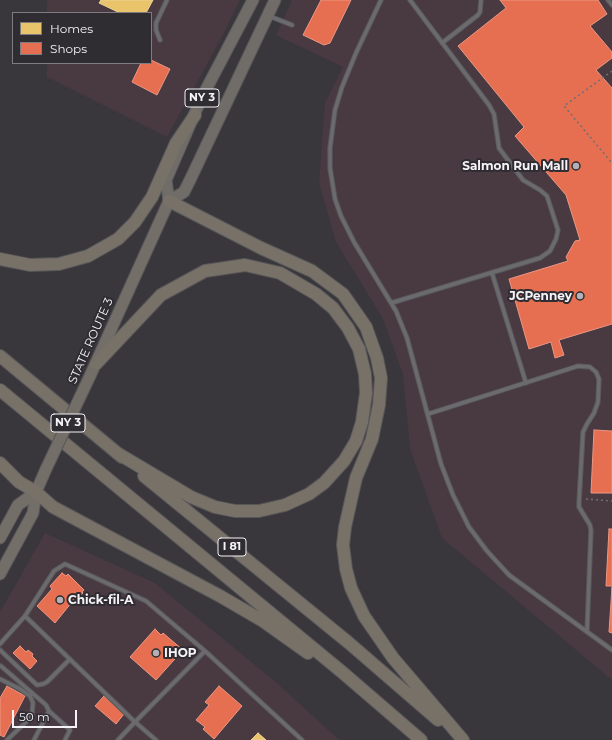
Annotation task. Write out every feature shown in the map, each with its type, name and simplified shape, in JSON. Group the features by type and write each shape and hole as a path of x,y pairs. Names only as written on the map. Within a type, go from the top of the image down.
{"highway":[{"path":"0,258 30,265 59,264 88,256 118,239 135,222 152,197 176,143 194,115"},
{"path":"169,201 261,248 312,271 343,294 366,327 377,358 381,378 379,405 372,438 356,478 345,526 343,545 351,588 364,616 393,658 462,740"},
{"name":"STATE ROUTE 3","path":"36,492 96,364 169,201"},
{"path":"96,364 161,295 204,272 245,265 280,273 316,294 333,308 348,328 359,349 365,374 366,393 362,422 356,441 344,460 324,483 309,494 286,505 259,511 235,511 215,507 191,497 117,453"},
{"name":"I 81","path":"0,356 349,644 462,740"},
{"name":"I 81","path":"0,390 342,672 420,740"},
{"path":"0,463 19,482 36,492 60,511 213,592 263,621 311,655 420,740"},
{"path":"0,538 18,505 36,492"},
{"name":"NY 3","path":"0,574 33,514 36,492"}],"main road":[{"name":"NY 3","path":"253,0 194,115 166,180 169,201 184,192 275,0"}],"lane":[{"path":"160,40 156,30 156,23 167,0"},
{"path":"381,0 342,87 336,110 330,148 330,168 335,199 341,216 354,242 391,303 407,338 441,464 452,495 478,540 509,575 612,650"},
{"path":"391,303 544,256 550,251 556,239 558,226 547,196 540,190 522,180 499,148 495,120 489,105 410,0"},
{"path":"442,42 478,15 481,0"},
{"path":"608,0 612,5"},
{"path":"268,15 292,25"},
{"path":"492,273 526,383"},
{"path":"428,414 578,366 590,367 598,375 600,386 596,408 583,432 579,499 579,507 590,525 591,530 587,632"},
{"path":"0,644 25,616 54,570 65,564 146,601 205,651 302,740"},
{"path":"25,616 135,722 156,740"},
{"path":"0,650 37,685 43,684 51,678 70,659"},
{"path":"118,740 205,651"},
{"path":"0,666 31,694 46,705 49,711 70,730 65,740"},
{"path":"0,679 31,694 34,704 32,713 26,722 7,740"},
{"path":"34,740 49,711"}],"path":[{"path":"612,71 564,106 612,163"},
{"path":"579,499 612,501"}],"shaded area":[{"path":"47,0 240,0 222,37 167,137 47,77 47,64 152,64 152,12 47,12"},
{"name":"Salmon Run Mall","path":"292,0 612,0 612,680 442,538 410,449 403,374 382,317 336,242 319,183 325,103 343,67 276,35"},
{"path":"45,533 155,583 277,683 339,740 0,740 0,612"}],"building: Homes":[{"path":"101,0 153,0 147,12 118,12 99,3"},
{"path":"258,733 266,740 251,740"}],"building: Shops":[{"path":"321,0 351,0 330,43 324,45 303,35"},
{"name":"Salmon Run Mall","path":"500,0 598,0 607,14 590,26 612,52 612,58 596,70 612,88 612,324 559,340 564,355 555,358 551,342 529,349 509,279 568,261 566,257 575,241 580,240 566,195 515,136 524,127 458,46 506,8"},
{"path":"152,60 170,69 157,95 132,82 141,64 152,64"},
{"path":"594,430 612,431 612,493 591,493"},
{"path":"609,529 612,529 612,586 606,586"},
{"name":"Chick-fil-A","path":"62,573 66,576 68,574 84,590 82,592 83,593 73,603 72,602 55,623 37,606 52,589 50,586"},
{"path":"612,587 612,633 609,632"},
{"name":"IHOP","path":"155,629 161,635 163,633 183,650 156,680 130,657"},
{"path":"20,646 26,652 28,650 33,654 32,656 37,661 30,669 13,653"},
{"path":"7,686 25,696 4,737 0,735 0,698"},
{"path":"219,686 242,706 214,739 203,729 205,727 196,720 209,705 205,702"},
{"path":"104,696 124,714 116,724 95,706"}],"place":[{"name":"Salmon Run Mall","path":"576,166"},
{"name":"JCPenney","path":"580,296"},
{"name":"Chick-fil-A","path":"60,600"},
{"name":"IHOP","path":"156,653"}]}
